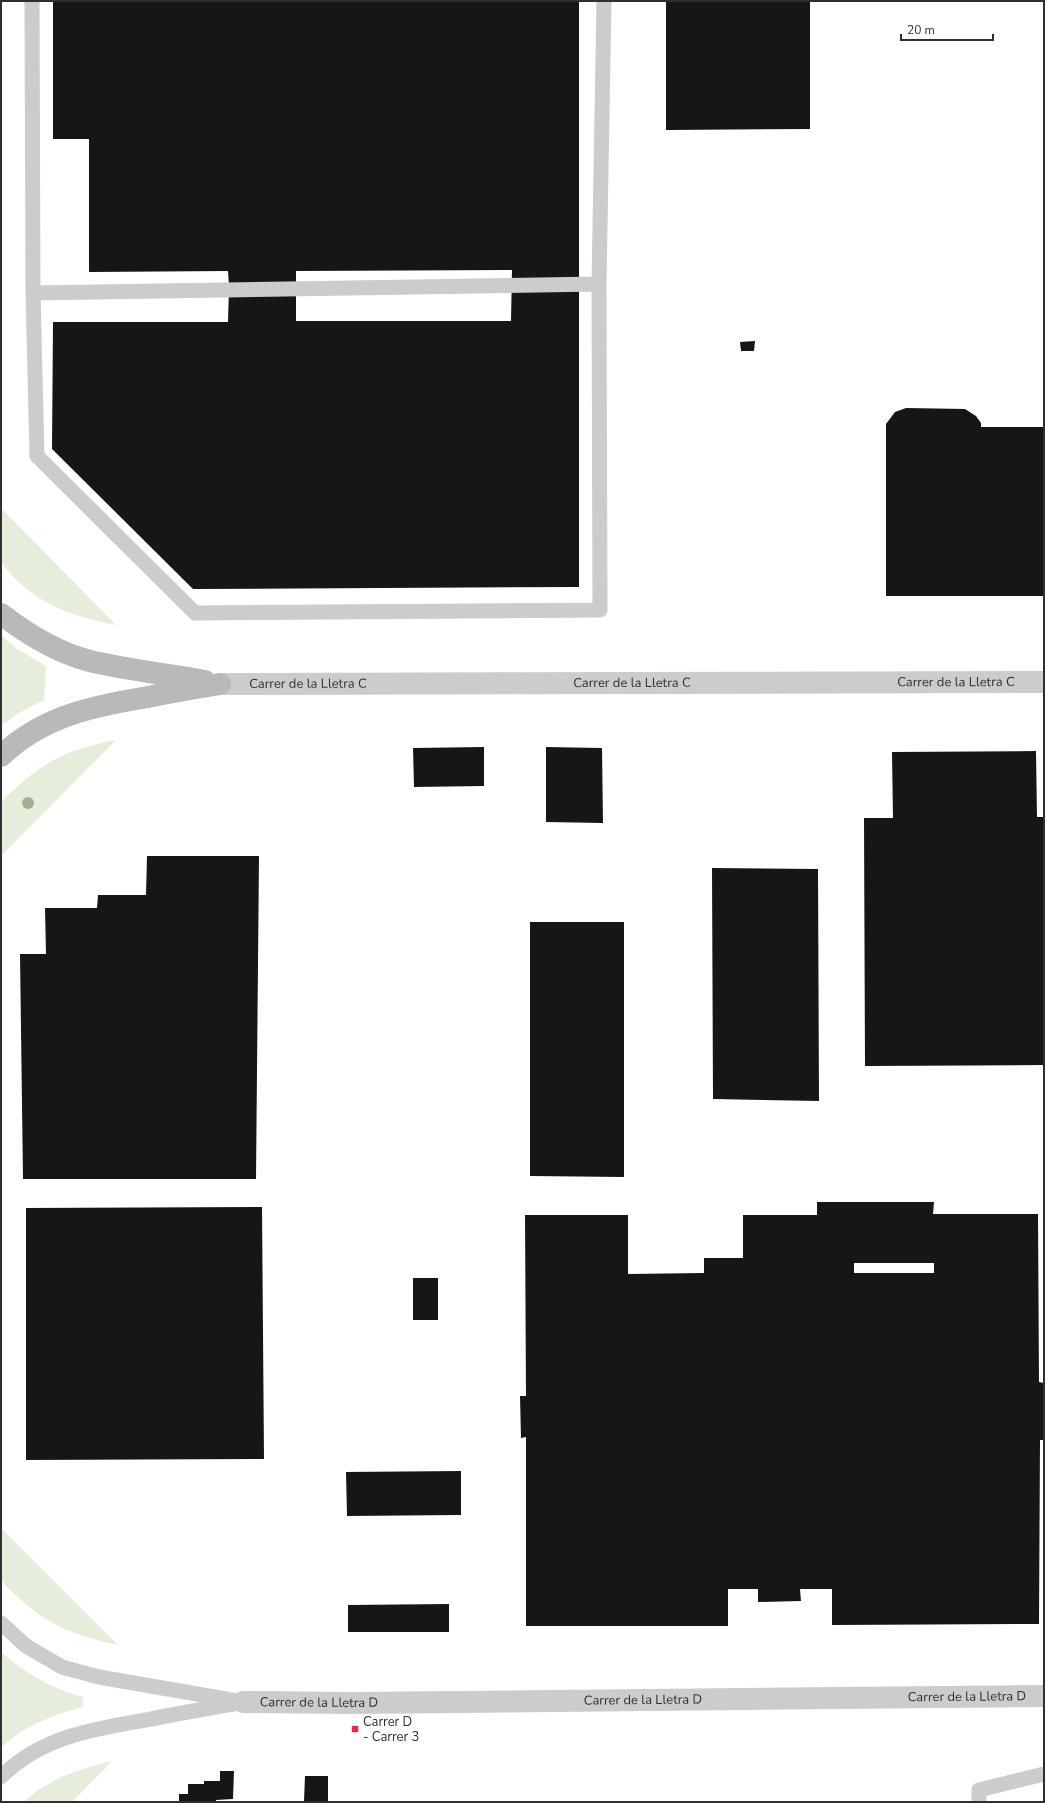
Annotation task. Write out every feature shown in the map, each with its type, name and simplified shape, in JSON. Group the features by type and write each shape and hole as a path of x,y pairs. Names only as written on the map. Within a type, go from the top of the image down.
{"main road":[{"path":"1,614 24,631 55,647 89,660 220,684"},
{"path":"1,756 13,744 44,724 74,712 103,704 220,684"}],"street":[{"name":"Carrer de la Lletra C","path":"220,684 1044,682"},
{"name":"Carrer de la Lletra D","path":"243,1702 352,1703 1044,1696"}],"lane":[{"path":"32,1 32,293 38,456 196,613 600,610 599,284 604,1"},
{"path":"32,293 599,284"},
{"name":"Carrer de la Lletra D","path":"1,1623 26,1646 62,1667 99,1677 243,1702"},
{"name":"Carrer de la Lletra D","path":"1,1777 31,1754 57,1741 85,1731 243,1702"},
{"path":"979,1802 979,1790 1044,1774"}],"green space":[{"path":"1,508 116,625 67,612 52,605 38,597 12,576 1,562"},
{"path":"1,635 17,649 46,666 44,700 17,714 1,726"},
{"path":"116,740 1,856 2,801 30,776 52,761 75,750"},
{"path":"1,1528 118,1645 89,1638 52,1622 40,1615 8,1588 1,1578"},
{"path":"1,1652 10,1660 40,1680 61,1690 83,1697 83,1707 39,1722 29,1727 1,1748"},
{"path":"112,1761 72,1802 24,1802 54,1781 88,1767"}],"building":[{"path":"53,1 579,1 579,587 193,589 52,449 53,322 228,322 228,271 89,272 89,139 53,139","holes":["512,270 511,321 296,321 296,271"]},
{"path":"666,1 810,1 810,129 666,130"},
{"path":"755,341 754,351 741,351 740,342"},
{"path":"906,408 965,409 976,416 981,423 981,427 1044,427 1044,596 886,596 886,424 895,412"},
{"path":"484,747 484,786 414,787 413,748"},
{"path":"546,747 602,748 603,823 546,822"},
{"path":"1036,751 1037,817 1044,817 1044,1065 865,1066 864,818 893,818 892,752"},
{"path":"147,856 259,856 256,1179 23,1179 20,954 46,954 45,908 97,908 98,895 146,895"},
{"path":"712,868 818,869 819,1101 713,1099"},
{"path":"530,922 624,922 624,1177 530,1176"},
{"path":"817,1202 934,1202 933,1214 1038,1214 1039,1382 1044,1383 1044,1440 1040,1440 1039,1624 832,1625 832,1589 800,1589 801,1601 758,1602 758,1589 728,1589 728,1626 526,1626 526,1437 521,1438 520,1396 526,1396 525,1215 628,1215 628,1274 704,1273 704,1258 743,1258 743,1215 817,1215","holes":["854,1263 934,1263 934,1273 854,1273"]},
{"path":"262,1207 264,1459 26,1460 26,1208"},
{"path":"413,1278 438,1278 438,1320 413,1320"},
{"path":"461,1471 461,1515 347,1516 346,1472"},
{"path":"449,1604 449,1632 348,1632 348,1605"},
{"path":"220,1771 234,1771 233,1799 216,1800 216,1802 179,1802 179,1794 188,1794 188,1784 204,1784 204,1781 220,1781"},
{"path":"305,1776 328,1776 328,1801 304,1801"}],"place":[{"name":"Carrer D - Carrer 3","path":"355,1729"}]}
